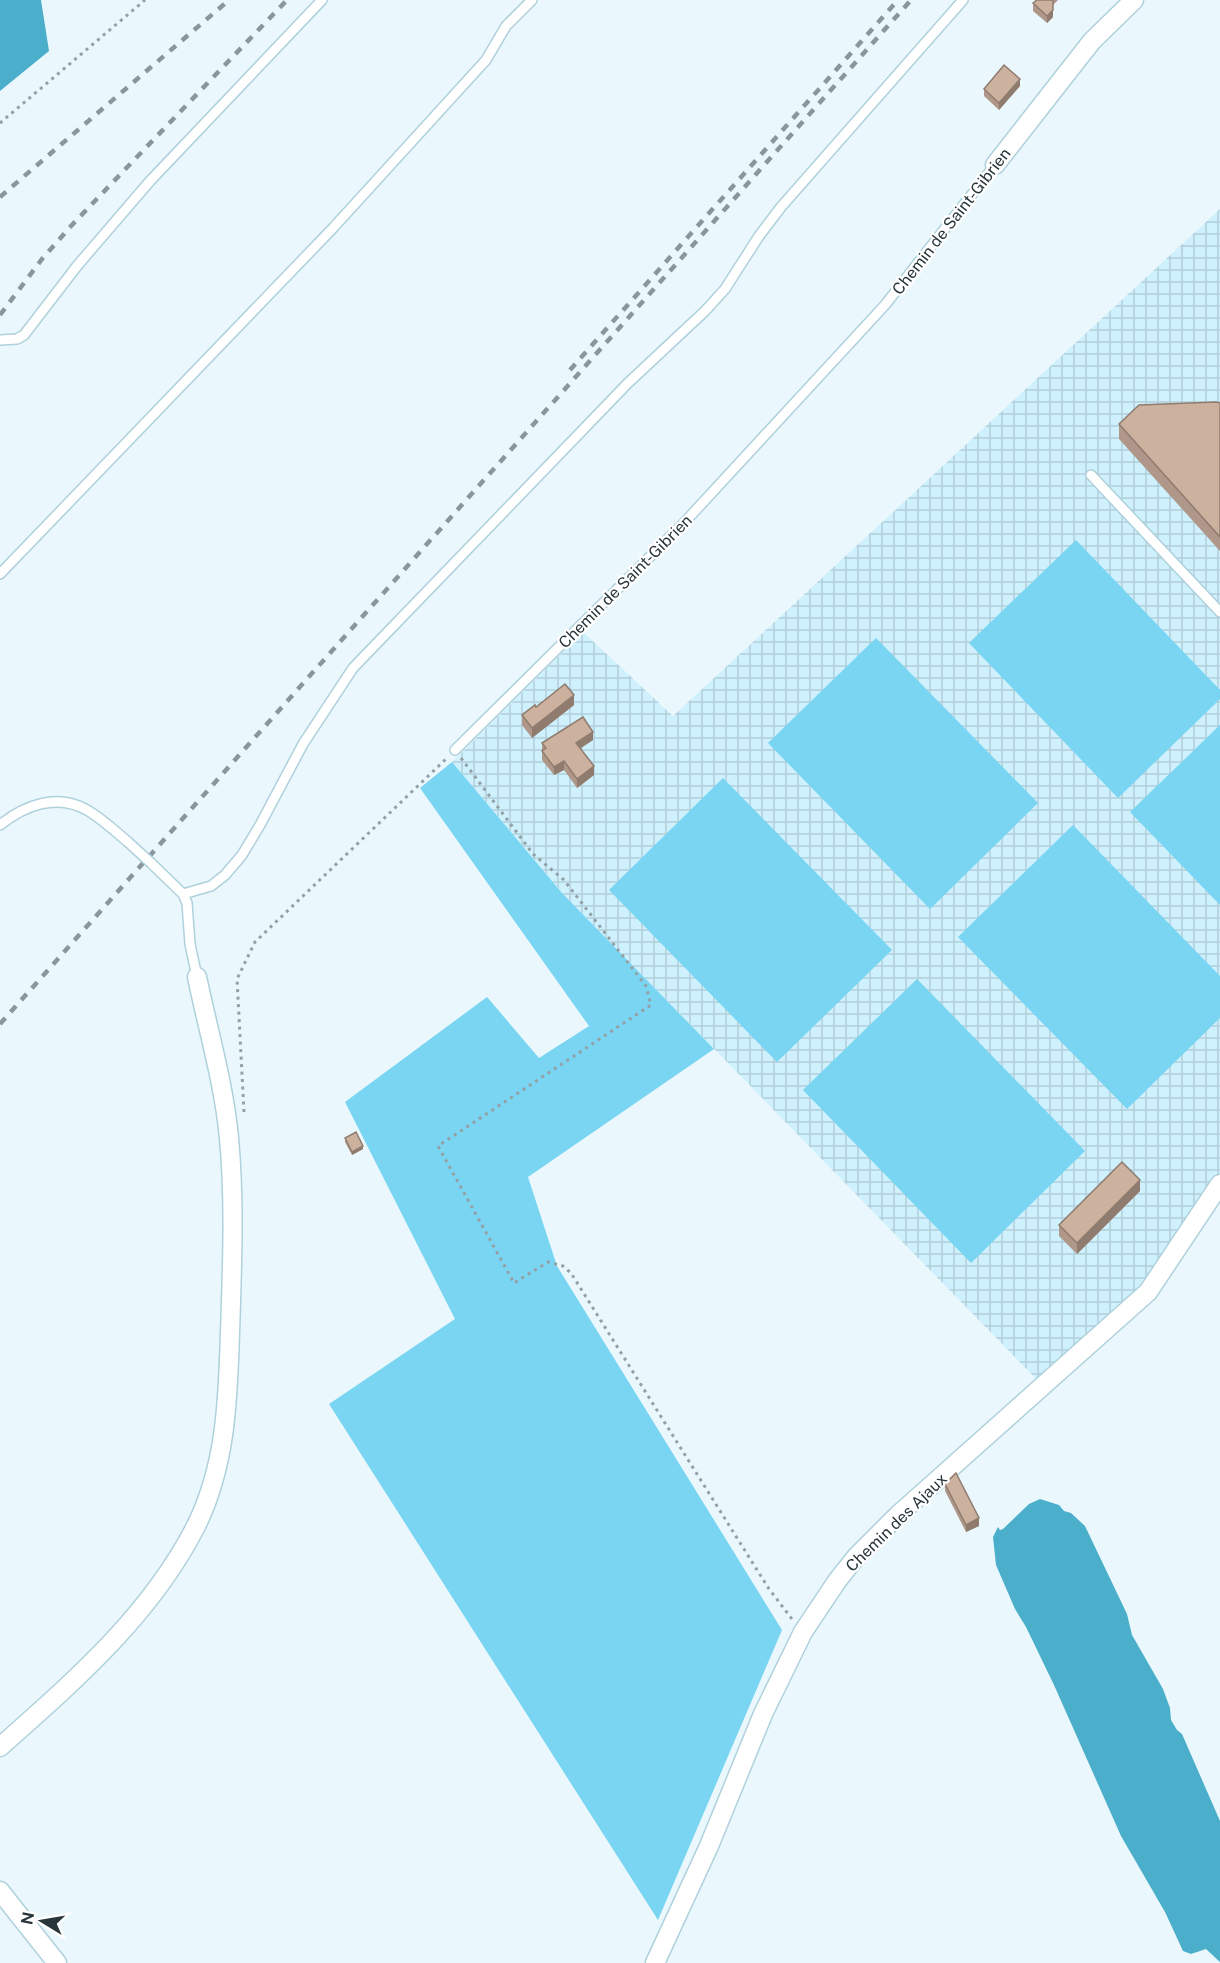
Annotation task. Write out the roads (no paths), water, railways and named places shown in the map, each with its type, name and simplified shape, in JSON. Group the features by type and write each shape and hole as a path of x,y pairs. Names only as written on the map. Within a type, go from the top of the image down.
{"street":[{"name":"Chemin de Saint-Gibrien","path":"995,165 1092,40 1134,0"},
{"path":"0,1747 79,1677 128,1626 161,1583 183,1549 216,1478 223,1444 228,1395 234,1208 229,1136 223,1095 197,977"},
{"name":"Chemin des Ajaux","path":"655,1963 709,1846 763,1714 815,1611 856,1557 898,1515 1148,1292 1220,1184"},
{"path":"0,1891 57,1963"}],"lane":[{"path":"0,340 17,339 24,335 77,266 150,181 322,0"},
{"path":"0,574 333,228 486,60 506,26 532,0"},
{"path":"183,894 210,886 225,875 242,855 303,744 353,668 620,392 705,311 725,289 759,236 781,207 963,0"},
{"name":"Chemin de Saint-Gibrien","path":"455,750 683,524 885,305 995,165"},
{"path":"1091,475 1220,612"},
{"path":"0,825 23,809 41,802 54,801 69,803 86,810 128,842 183,894 188,903 190,944 197,977"}],"railway":[{"path":"0,197 229,0"},
{"path":"0,315 42,259 71,226 287,0"},
{"path":"570,370 898,0"},
{"path":"0,1024 911,0"}]}
